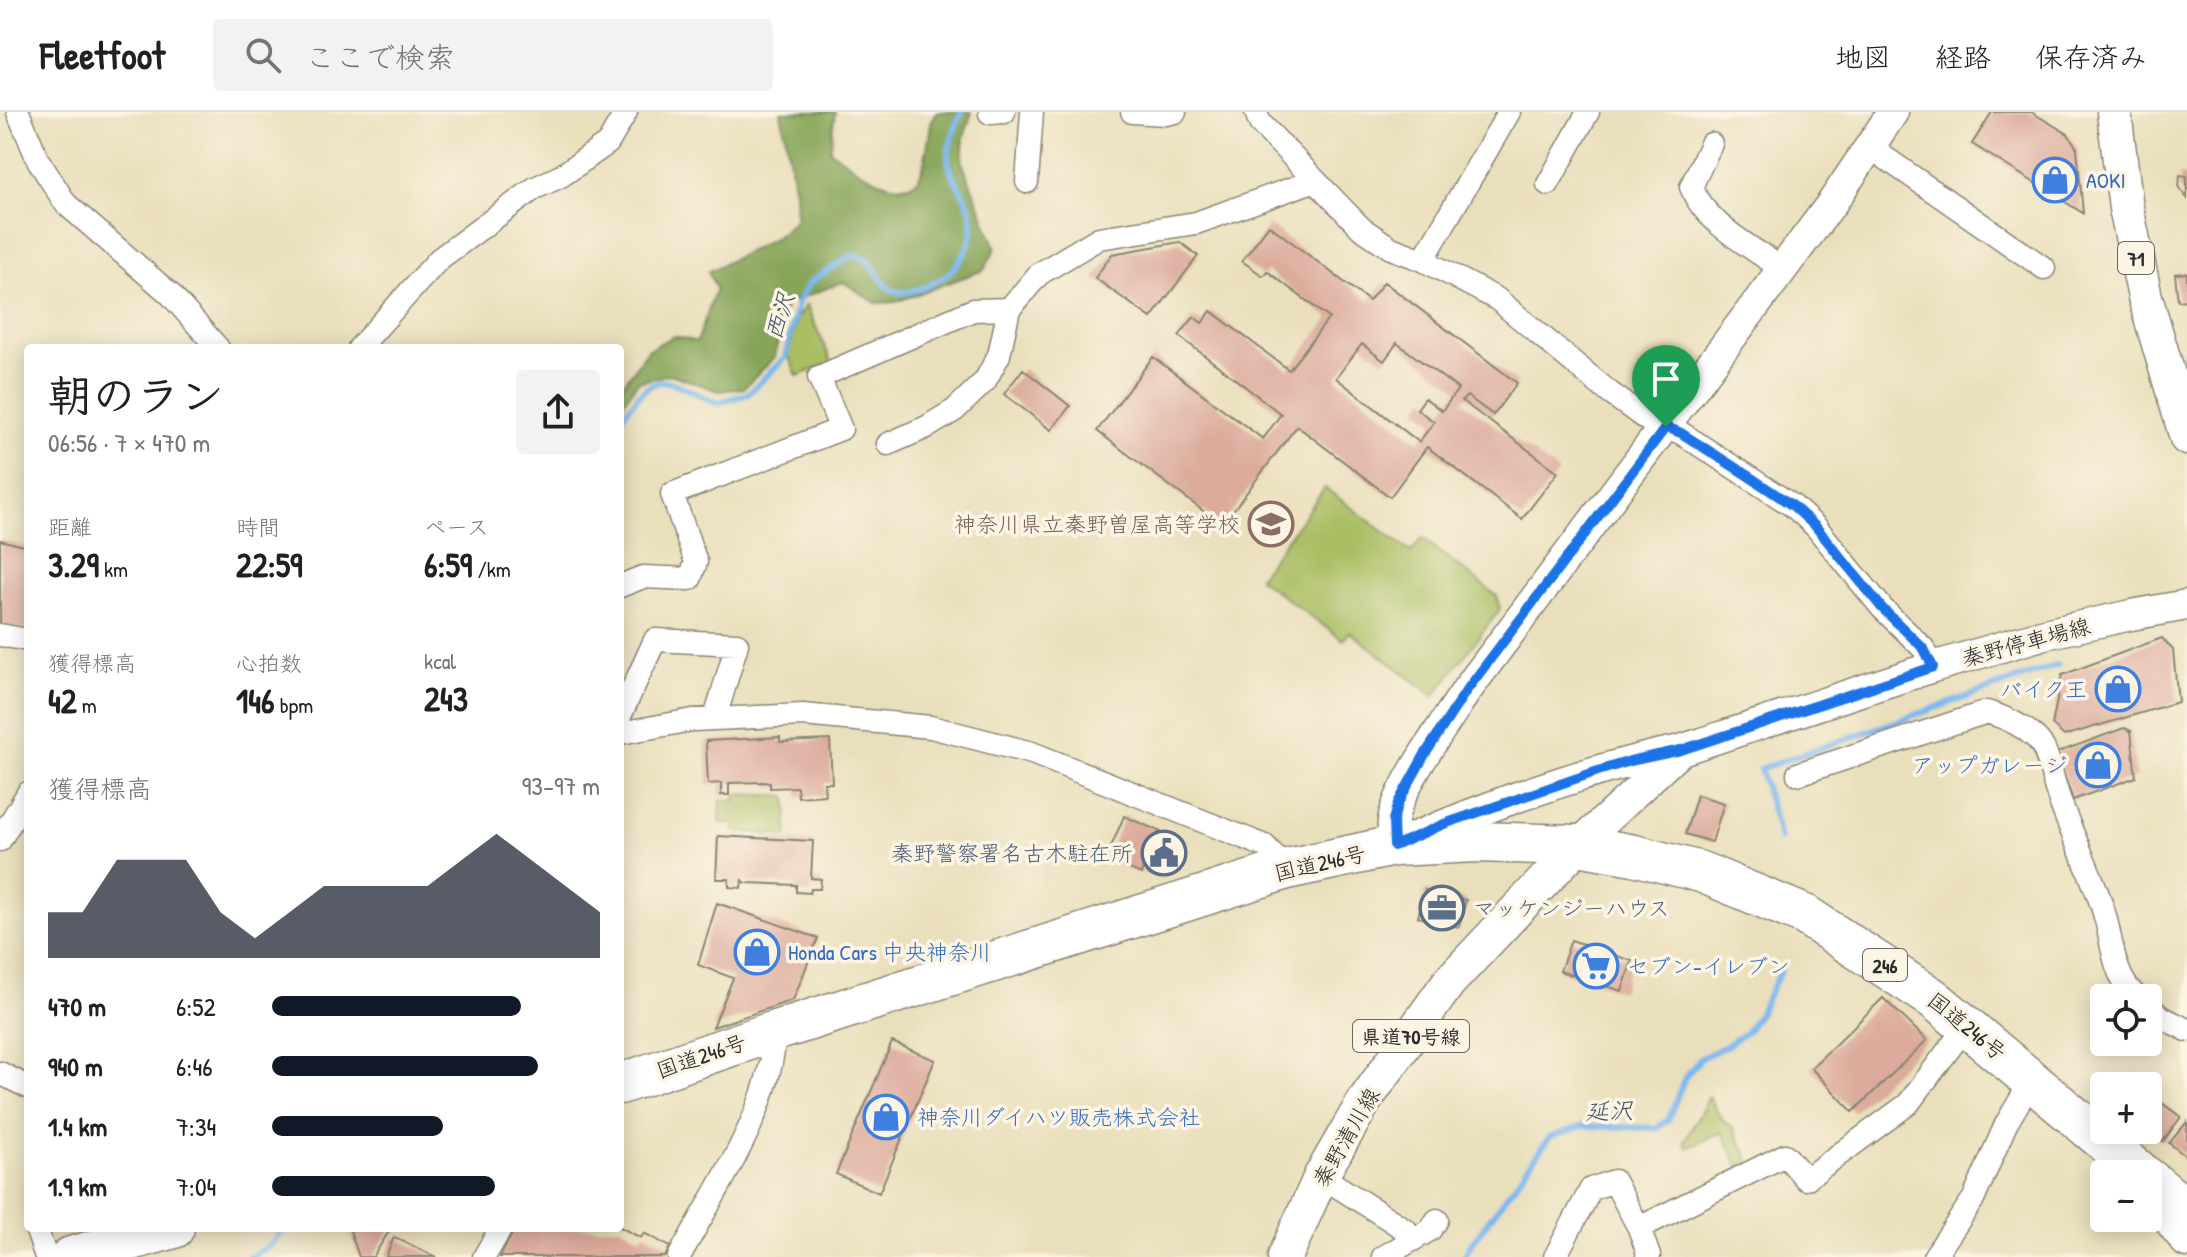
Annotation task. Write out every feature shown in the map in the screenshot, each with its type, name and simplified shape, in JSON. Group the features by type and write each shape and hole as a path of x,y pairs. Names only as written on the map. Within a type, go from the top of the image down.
{"highway":[{"name":"国道246号","path":"624,1083 775,1031 1287,869 1394,846 1476,842 1578,845 1701,872 1805,915 1909,981 1967,1025 2124,1160"},
{"path":"2162,1189 2187,1210"},
{"path":"71,1257 158,1232"}],"main road":[{"path":"1681,750 1608,768 1444,824 1394,846 1393,820 1398,803 1475,679 1666,427 1871,148 1893,112"},
{"name":"71","path":"2114,112 2126,208 2145,297 2187,438"},
{"name":"秦野停車場線","path":"1578,845 1681,750 1933,667 2045,634 2187,605"},
{"name":"秦野清川線","path":"1285,1257 1321,1176 1365,1100 1449,982 1578,845"},
{"path":"2162,1209 2187,1240"}],"street":[{"path":"18,112 38,160 66,204 170,294 214,344"},
{"path":"363,344 439,259 535,188 561,176 608,143 626,112"},
{"path":"990,113 1004,112"},
{"path":"1027,182 1032,112"},
{"path":"1143,113 1175,112"},
{"path":"1256,112 1260,123 1361,228 1391,248 1423,260 1497,299 1610,393 1649,421 1681,433 1793,506 1816,527 1882,608 1924,649 1933,667"},
{"path":"1423,260 1509,112"},
{"path":"1548,184 1588,112"},
{"path":"1711,144 1691,187 1696,202 1711,218 1782,269"},
{"path":"1871,148 2044,268"},
{"path":"888,444 927,427 955,410 985,381 999,355 1009,309 1039,274 1099,238 1196,223 1313,181"},
{"path":"624,584 643,577 690,579 696,562 672,494 841,429 819,377 973,310 1009,309"},
{"path":"0,635 24,639"},
{"path":"624,707 655,640 737,644 715,718"},
{"path":"1798,774 1987,712 2006,718 2037,739 2048,759 2057,793 2106,917 2117,970 2126,984"},
{"path":"624,732 715,718 803,715 931,727 1032,753 1265,846 1287,869"},
{"path":"0,840 24,800"},
{"path":"2162,1017 2187,1030"},
{"path":"1639,1228 1785,1155 1806,1179 1908,1104 1967,1025"},
{"path":"679,1257 748,1128 774,1056 775,1031"},
{"path":"0,1073 24,1085"},
{"path":"1934,1257 1974,1198 2006,1124 2032,1080"},
{"path":"1321,1176 1406,1230 1413,1240"},
{"path":"1555,1257 1591,1189 1614,1181 1639,1228 1647,1257"},
{"path":"1383,1257 1430,1230 1437,1220"},
{"path":"37,1232 46,1257"},
{"path":"484,1257 499,1232"}],"green space":[{"path":"781,112 835,112 830,150 873,178 898,186 909,185 921,174 936,112 972,112 964,137 962,162 996,248 984,270 895,302 876,303 843,282 785,304 775,357 744,388 719,391 670,374 638,382 624,401 624,383 649,349 674,336 697,342 716,288 708,272 778,236 796,219 795,191"},
{"path":"806,305 832,363 797,376 788,355 797,318"},
{"path":"1325,488 1411,552 1422,538 1497,596 1500,609 1434,696 1350,632 1343,640 1258,578"},
{"path":"736,794 787,796 785,826 788,836 734,831 734,824 720,823 721,800 735,800"},
{"path":"1709,1097 1723,1121 1733,1127 1750,1162 1739,1167 1722,1132 1687,1148 1684,1142"}],"building":[{"name":"AOKI","path":"1992,112 2031,112 2068,134 2077,148 2083,213 1972,144"},
{"path":"2180,175 2187,176 2187,198 2179,188"},
{"path":"1269,225 1369,301 1384,282 1517,383 1493,415 1467,396 1462,401 1558,472 1522,519 1427,447 1390,497 1297,426 1222,525 1097,431 1153,357 1263,439 1281,414 1179,336 1194,317 1202,323 1211,311 1289,370 1329,318 1267,271 1263,276 1242,261","holes":["1397,343 1458,389 1442,411 1425,398 1417,409 1434,422 1419,442 1336,378 1362,344 1384,361"]},
{"path":"1180,242 1198,256 1151,318 1095,278 1112,254"},
{"path":"2187,273 2187,300 2178,301 2175,274"},
{"path":"1023,369 1070,406 1051,430 1004,394"},
{"path":"0,540 24,546 24,629 0,626"},
{"name":"バイク王","path":"2162,638 2173,650 2178,702 2064,736 2052,725 2062,675"},
{"name":"アップガレージ","path":"2124,728 2131,731 2136,777 2073,800 2056,753"},
{"path":"780,737 780,742 830,740 832,783 824,783 825,795 798,797 797,787 770,788 770,783 763,782 729,783 729,795 721,795 721,783 708,784 706,741"},
{"path":"1697,795 1724,803 1712,842 1685,834"},
{"path":"1124,816 1159,831 1141,874 1106,859"},
{"name":"秦野警察署名古木駐在所","path":"1160,832 1181,841 1170,856 1166,876 1157,878 1146,870"},
{"path":"718,836 813,841 811,878 821,879 820,889 811,889 810,893 796,892 796,885 746,883 742,880 741,888 729,887 729,879 716,879"},
{"name":"マッケンジーハウス","path":"1425,890 1466,900 1459,927 1418,917"},
{"name":"Honda Cars 中央神奈川","path":"717,903 818,938 793,1000 713,1027 733,978 698,965"},
{"name":"セブン-イレブン","path":"1571,940 1632,961 1622,991 1560,971"},
{"path":"1883,998 1927,1040 1853,1112 1811,1068"},
{"name":"神奈川ダイハツ販売株式会社","path":"892,1042 935,1060 879,1193 836,1174"},
{"path":"2162,1103 2181,1117 2162,1140"},
{"path":"2187,1122 2187,1157 2169,1143"},
{"path":"624,1229 641,1238 644,1233 670,1247 665,1257 500,1257 513,1232 624,1232"},
{"path":"350,1232 389,1232 373,1257 359,1257"},
{"path":"394,1237 436,1257 386,1257"}],"waterway":[{"name":"西沢","path":"624,415 643,391 652,384 662,382 683,387 716,403 748,394 785,358 798,302 810,282 851,256 867,260 889,288 897,292 922,288 948,274 966,252 972,224 968,203 953,177 948,159 961,112"},
{"name":"延沢","path":"1780,839 1760,769 2058,665"},
{"name":"延沢","path":"1464,1257 1550,1137 1583,1126 1656,1128 1668,1120 1685,1077 1701,1058 1746,1032 1781,970"},
{"name":"西沢","path":"249,1257 271,1245 281,1232"}],"place":[{"name":"AOKI","path":"2055,180"},
{"name":"神奈川県立秦野曽屋高等学校","path":"1271,524"},
{"name":"バイク王","path":"2118,689"},
{"name":"アップガレージ","path":"2098,765"},
{"name":"秦野警察署名古木駐在所","path":"1164,853"},
{"name":"マッケンジーハウス","path":"1442,908"},
{"name":"Honda Cars 中央神奈川","path":"757,952"},
{"name":"セブン-イレブン","path":"1596,966"},
{"name":"神奈川ダイハツ販売株式会社","path":"886,1117"}],"route":[{"path":"1666,427 1681,433 1793,506 1816,527 1882,608 1924,649 1933,667 1681,750 1598,771 1444,824 1394,846 1393,820 1398,803 1466,691 1666,427"}]}
